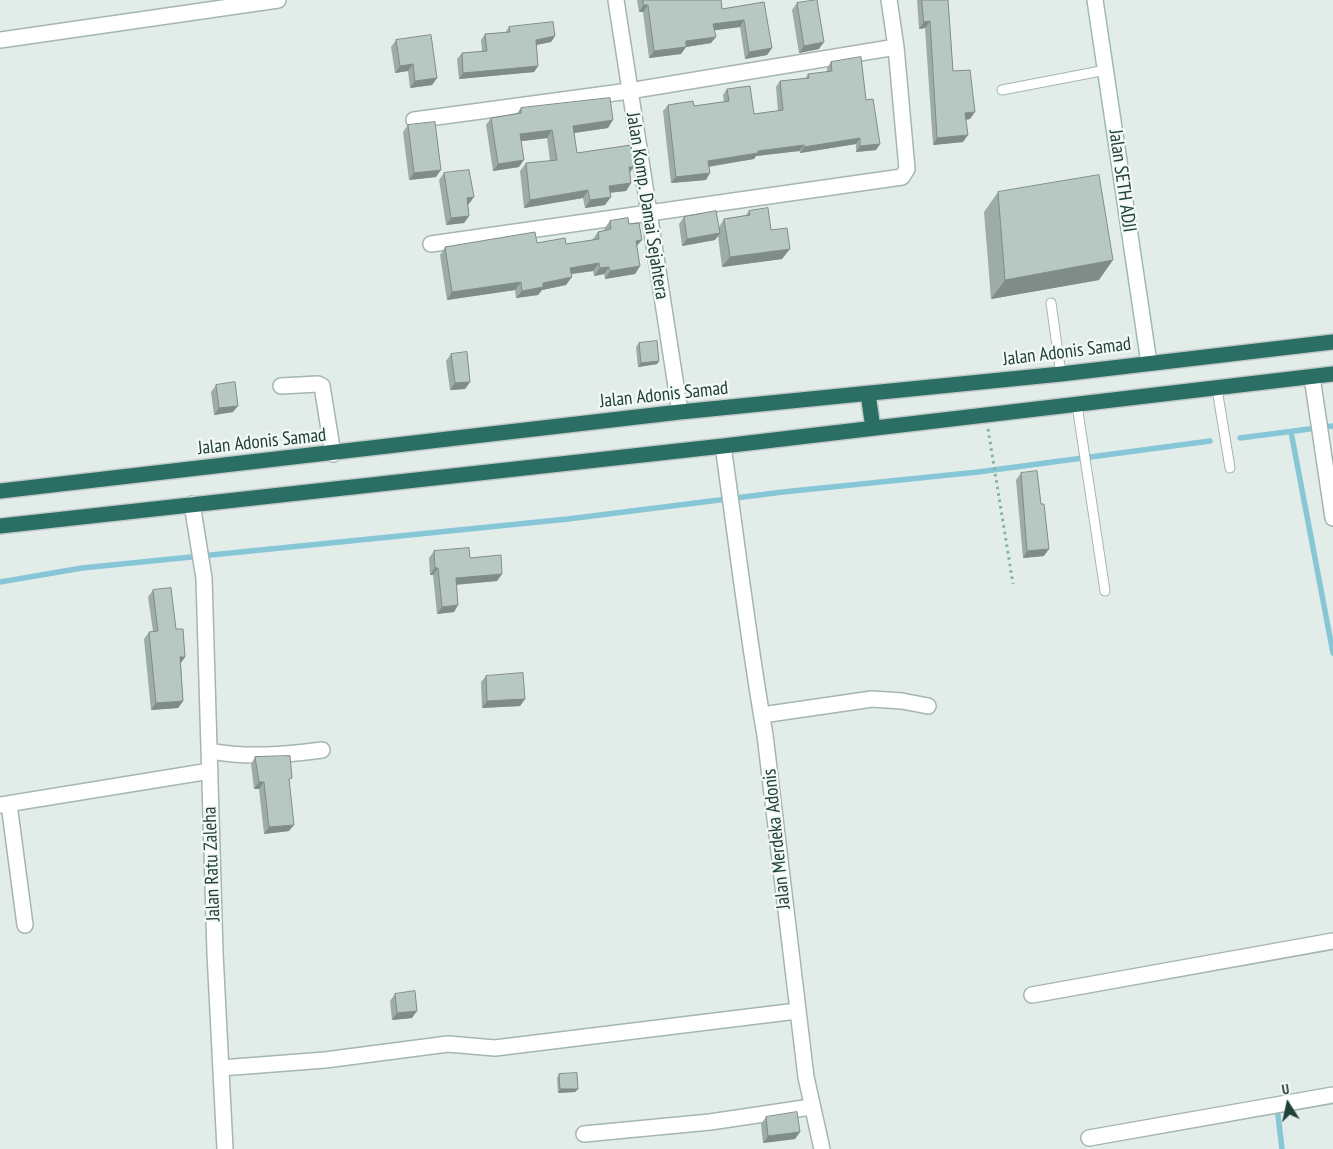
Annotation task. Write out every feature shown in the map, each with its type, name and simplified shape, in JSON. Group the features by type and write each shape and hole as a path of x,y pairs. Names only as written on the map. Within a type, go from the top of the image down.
{"highway":[{"name":"Jalan Adonis Samad","path":"0,491 333,454 680,412 1061,374 1333,342"},
{"path":"0,526 723,446 1333,374"},
{"path":"868,394 873,428"}],"street":[{"path":"0,40 278,0"},
{"name":"Jalan Komp. Damai Sejahtera","path":"616,0 680,412"},
{"path":"431,244 902,177 906,169 896,46 889,0"},
{"name":"Jalan SETH ADJI","path":"1095,0 1149,363"},
{"path":"414,120 629,92 896,46"},
{"path":"1312,377 1333,518"},
{"path":"282,386 318,384 322,386 333,454"},
{"name":"Jalan Merdeka Adonis","path":"723,446 762,716 797,1011 811,1107 822,1149"},
{"name":"Jalan Ratu Zaleha","path":"192,504 204,578 215,953 225,1149"},
{"path":"762,716 872,699 902,701 928,706"},
{"path":"210,751 234,755 287,755 322,750"},
{"path":"25,926 4,804 210,771"},
{"path":"1032,995 1333,941"},
{"path":"221,1068 325,1060 448,1044 495,1048 797,1011"},
{"path":"1089,1138 1333,1095"},
{"path":"584,1134 710,1122 811,1107"}],"lane":[{"path":"1002,90 1106,70"},
{"path":"1051,303 1061,374"},
{"path":"1217,389 1230,468"},
{"path":"1077,405 1105,591"}],"path":[{"path":"991,441 1013,584"}],"building":[{"path":"643,0 721,0 722,9 764,2 772,48 749,52 744,20 713,24 716,37 686,41 686,47 654,51 648,5 644,5"},
{"path":"817,0 824,42 804,46 797,3"},
{"path":"922,0 948,0 953,71 970,70 975,112 965,113 968,135 937,138 930,21 924,22"},
{"path":"553,22 555,36 536,40 538,66 463,73 462,53 487,51 485,34 510,32 509,27"},
{"path":"431,35 437,78 415,81 413,64 400,66 396,40"},
{"path":"861,57 866,100 873,99 880,144 860,146 860,138 804,147 804,145 758,151 758,153 708,161 710,173 676,177 668,105 693,101 694,106 729,101 727,89 750,86 754,114 783,110 780,81 809,78 808,74 832,71 831,62"},
{"path":"610,98 613,120 573,126 577,153 631,145 634,167 629,167 631,183 609,186 611,197 590,200 588,190 530,200 526,163 557,160 552,130 520,134 524,160 498,164 491,118 521,113 521,108"},
{"path":"435,122 441,170 414,173 408,125"},
{"path":"469,170 474,197 467,198 469,216 451,218 444,173"},
{"path":"1099,175 1113,260 1005,280 998,192"},
{"path":"768,208 771,230 787,228 790,249 730,257 724,219 750,215 749,211"},
{"path":"716,211 720,233 687,239 684,217"},
{"path":"628,218 629,224 639,223 642,240 636,241 640,266 610,271 609,267 600,268 599,263 570,268 572,277 543,283 543,287 522,291 521,282 452,292 445,247 535,232 537,243 565,238 566,244 599,239 598,232 611,229 610,221"},
{"path":"657,341 659,361 641,363 639,343"},
{"path":"467,352 470,382 455,383 451,354"},
{"path":"235,382 238,406 219,408 216,385"},
{"path":"1037,471 1041,504 1044,504 1049,549 1027,551 1021,473"},
{"path":"469,548 470,558 501,555 502,574 456,578 458,605 442,607 438,568 435,568 434,551"},
{"path":"171,588 176,629 183,629 185,657 180,657 183,701 156,703 149,632 158,631 153,590"},
{"path":"523,673 525,699 487,701 486,676"},
{"path":"290,756 292,778 289,779 294,825 269,827 264,782 259,782 255,757"},
{"path":"415,991 417,1011 397,1013 395,994"},
{"path":"577,1073 578,1089 560,1089 559,1074"},
{"path":"797,1112 800,1132 768,1136 766,1117"}],"waterway":[{"path":"1240,438 1333,426"},
{"path":"1291,432 1333,653"},
{"path":"0,582 82,568 568,519 783,492 978,472 1210,441"},
{"path":"1278,1115 1282,1149"}]}
